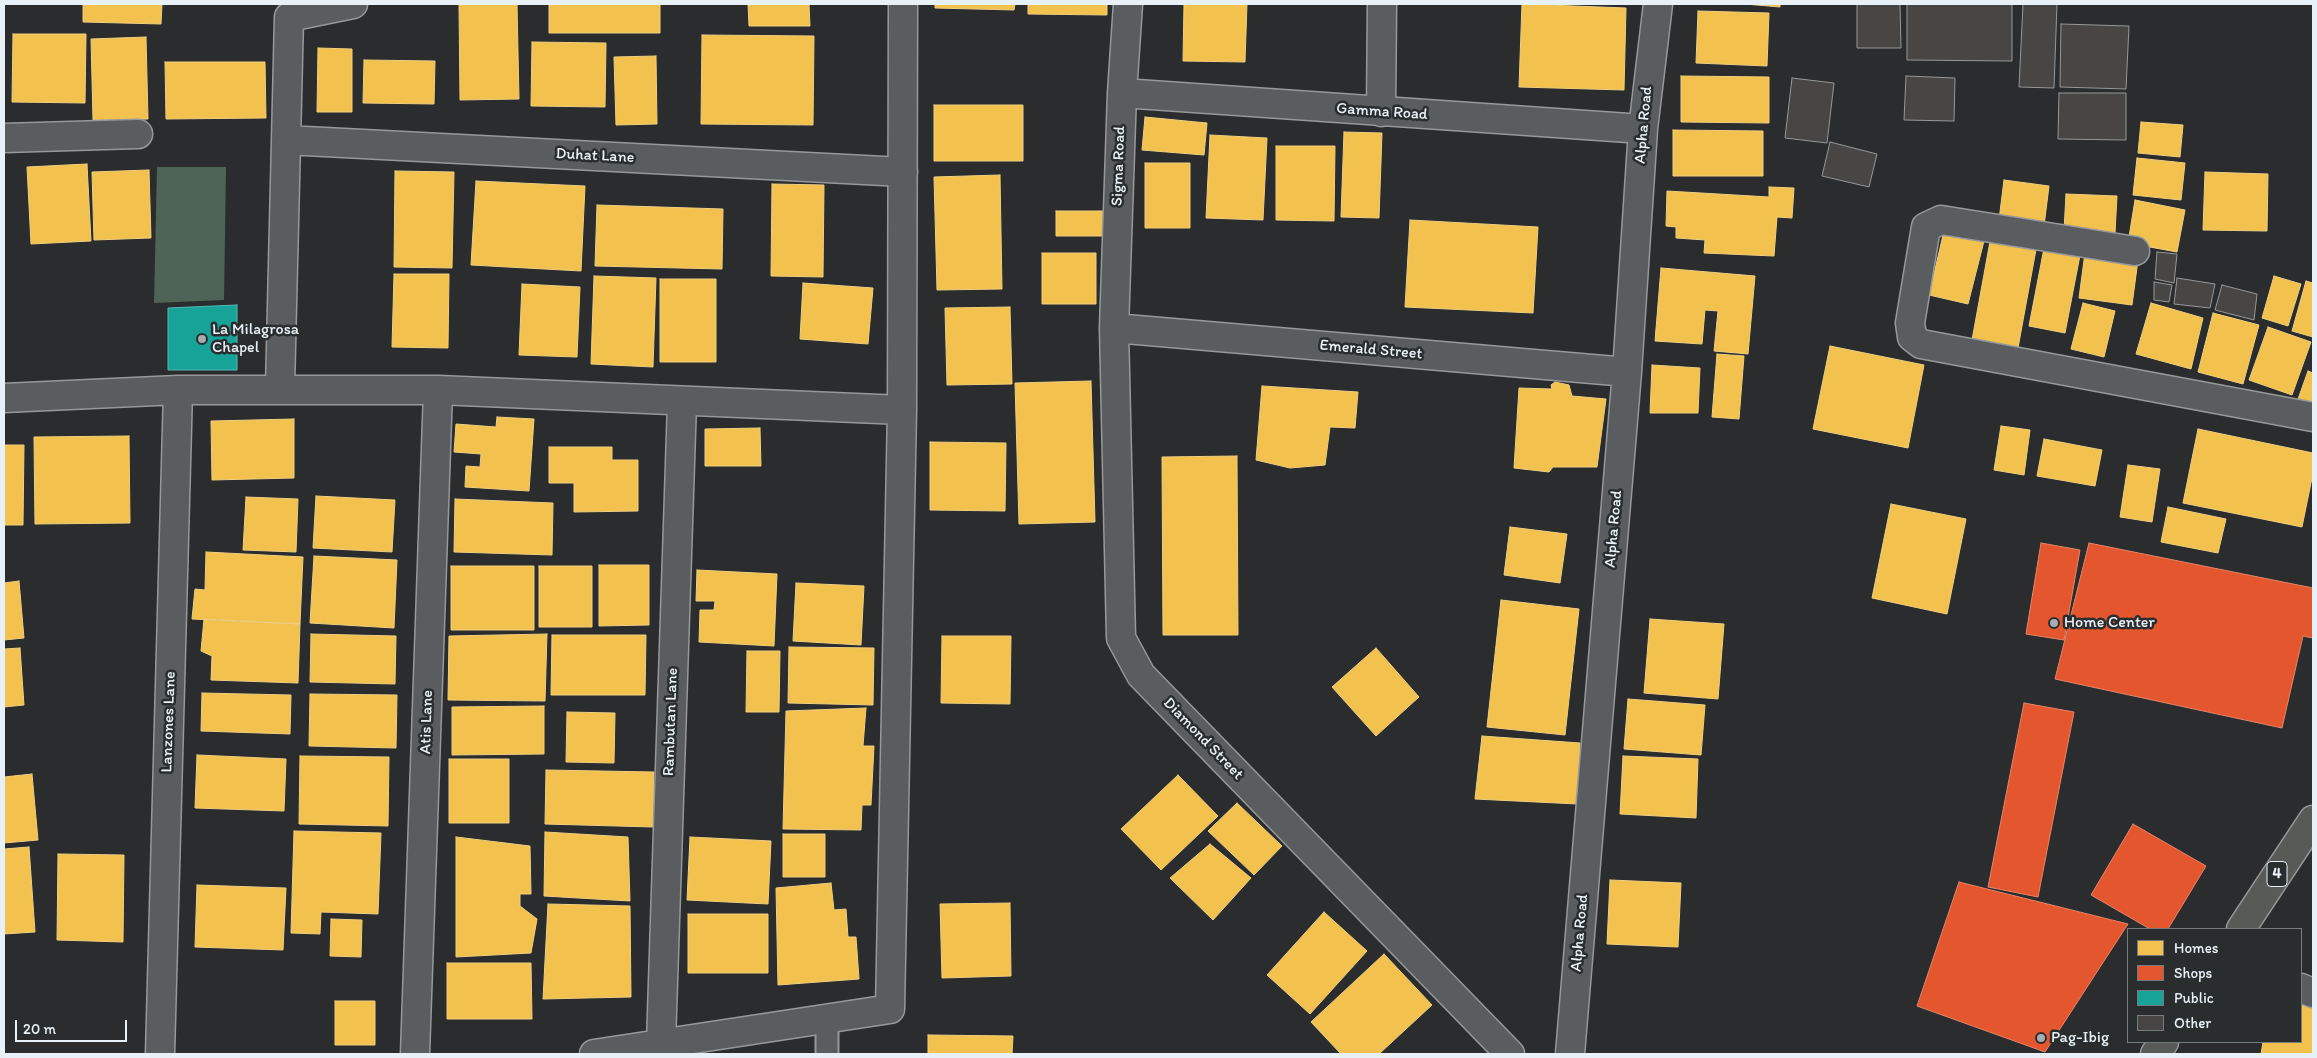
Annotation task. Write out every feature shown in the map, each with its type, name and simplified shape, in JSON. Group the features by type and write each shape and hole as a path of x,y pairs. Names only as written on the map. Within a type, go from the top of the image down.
{"main road":[{"name":"4","path":"2242,928 2313,820"},
{"path":"2155,1054 2163,1043"}],"street":[{"path":"280,388 289,18 353,4"},
{"path":"594,1054 890,1009 902,410 903,4"},
{"name":"Sigma Road","path":"1114,328 1122,92 1128,4"},
{"path":"1381,112 1382,4"},
{"name":"Alpha Road","path":"1570,1054 1627,372 1642,129 1658,4"},
{"name":"Gamma Road","path":"1122,92 1381,112 1642,129"},
{"path":"4,138 138,134"},
{"name":"Duhat Lane","path":"286,140 903,172"},
{"path":"2135,251 1941,220 1926,226 1910,323 1912,337 1921,344 2313,417"},
{"name":"Emerald Street","path":"1114,328 1627,372"},
{"name":"Diamond Street","path":"1114,328 1121,638 1140,675 1510,1054"},
{"path":"4,398 178,390 280,388 438,390 902,410"},
{"name":"Lanzones Lane","path":"160,1054 178,390"},
{"name":"Atis Lane","path":"415,1054 438,390"},
{"name":"Rambutan Lane","path":"661,1043 682,402"}],"lane":[{"path":"826,1018 827,1054"}],"green space":[{"path":"157,167 226,167 224,300 154,303"}],"building: Homes":[{"path":"83,4 162,4 161,24 83,22"},
{"path":"459,4 517,4 519,99 460,100"},
{"path":"549,4 660,4 660,33 549,33"},
{"path":"748,4 809,4 810,26 749,26"},
{"path":"935,4 1015,4 1014,10 935,8"},
{"path":"1028,4 1107,4 1107,15 1028,14"},
{"path":"1184,4 1247,4 1245,62 1183,61"},
{"path":"1522,4 1626,8 1624,90 1519,87"},
{"path":"1745,4 1780,4 1780,7"},
{"path":"1698,11 1769,13 1767,66 1696,63"},
{"path":"13,34 86,34 85,103 12,102"},
{"path":"702,35 814,36 813,125 701,124"},
{"path":"146,37 148,119 93,120 91,39"},
{"path":"532,42 606,43 605,107 531,106"},
{"path":"318,48 352,49 352,112 317,112"},
{"path":"656,56 657,124 616,125 614,57"},
{"path":"364,60 435,61 434,104 363,103"},
{"path":"165,62 265,62 266,118 166,119"},
{"path":"1681,76 1769,77 1769,123 1681,122"},
{"path":"934,105 1023,105 1023,161 934,161"},
{"path":"1145,117 1207,123 1204,155 1142,150"},
{"path":"2141,122 2183,125 2180,157 2138,153"},
{"path":"1673,130 1763,131 1763,176 1673,176"},
{"path":"1344,132 1382,133 1379,218 1341,217"},
{"path":"1210,135 1267,138 1263,220 1206,218"},
{"path":"1276,146 1335,146 1334,221 1276,220"},
{"path":"2137,158 2185,163 2181,200 2133,195"},
{"path":"1145,163 1190,163 1190,228 1145,228"},
{"path":"87,164 91,241 31,244 27,167"},
{"path":"149,170 151,238 94,240 92,172"},
{"path":"395,171 454,172 452,268 394,267"},
{"path":"2205,172 2268,174 2267,231 2203,230"},
{"path":"1000,175 1002,289 937,290 934,177"},
{"path":"2004,180 2049,186 2044,226 1999,220"},
{"path":"476,181 585,186 581,271 471,265"},
{"path":"772,184 824,185 823,277 771,276"},
{"path":"1769,187 1794,188 1792,218 1777,217 1774,256 1704,253 1705,240 1676,238 1676,227 1666,226 1667,191 1769,197"},
{"path":"2066,194 2117,196 2115,233 2064,231"},
{"path":"2135,200 2185,210 2177,252 2128,243"},
{"path":"597,205 723,209 722,269 595,266"},
{"path":"1056,211 1104,211 1104,236 1056,236"},
{"path":"1410,220 1538,227 1533,313 1405,307"},
{"path":"1944,231 1984,241 1968,304 1929,295"},
{"path":"1991,236 2037,244 2018,348 1972,340"},
{"path":"2045,243 2081,250 2065,333 2029,326"},
{"path":"1042,253 1096,253 1096,304 1042,304"},
{"path":"2085,253 2138,260 2132,305 2079,298"},
{"path":"1661,268 1755,276 1748,354 1714,351 1718,311 1705,310 1702,344 1655,341"},
{"path":"394,274 449,274 448,348 392,347"},
{"path":"594,276 656,278 653,367 591,364"},
{"path":"2274,276 2301,284 2288,326 2262,318"},
{"path":"660,279 716,279 716,362 660,362"},
{"path":"2306,281 2313,283 2313,337 2292,331"},
{"path":"803,283 873,288 868,344 800,339"},
{"path":"522,284 580,287 577,357 519,355"},
{"path":"2083,303 2115,311 2104,357 2071,349"},
{"path":"2151,303 2203,318 2191,369 2136,354"},
{"path":"1010,307 1012,384 947,385 945,308"},
{"path":"2213,313 2259,325 2243,384 2198,372"},
{"path":"2268,327 2311,342 2292,395 2249,380"},
{"path":"1830,346 1924,365 1908,448 1813,429"},
{"path":"1717,354 1744,356 1739,419 1712,417"},
{"path":"1652,365 1700,368 1698,413 1650,413"},
{"path":"2308,371 2313,373 2313,408 2297,402"},
{"path":"1091,381 1095,522 1019,524 1015,383"},
{"path":"1555,382 1569,385 1572,396 1606,399 1597,467 1553,467 1549,472 1514,468 1519,388 1552,389 1551,385"},
{"path":"1262,386 1358,392 1355,428 1330,427 1325,465 1290,468 1256,460"},
{"path":"497,417 534,419 529,491 465,487 466,466 480,467 481,454 454,452 456,424 496,427"},
{"path":"294,419 294,478 212,480 211,421"},
{"path":"2001,426 2030,430 2024,475 1994,470"},
{"path":"760,428 761,466 705,466 705,429"},
{"path":"2198,429 2313,453 2313,473 2302,527 2183,503"},
{"path":"129,436 130,523 35,524 34,437"},
{"path":"2044,439 2102,450 2095,486 2037,476"},
{"path":"930,442 1006,443 1005,511 930,510"},
{"path":"4,445 24,445 23,525 4,525"},
{"path":"549,447 612,447 612,460 638,460 638,511 574,512 574,483 549,483"},
{"path":"1237,456 1238,635 1163,635 1162,457"},
{"path":"2128,465 2160,469 2152,522 2120,517"},
{"path":"316,496 395,500 392,552 313,548"},
{"path":"246,497 298,499 296,552 243,550"},
{"path":"455,499 553,503 552,555 454,552"},
{"path":"1891,504 1966,519 1947,614 1872,598"},
{"path":"2168,507 2226,519 2218,553 2161,542"},
{"path":"1510,527 1567,534 1560,583 1504,575"},
{"path":"206,552 303,557 300,624 192,619 195,589 205,590"},
{"path":"314,556 397,560 394,628 310,623"},
{"path":"599,565 649,565 649,625 599,626"},
{"path":"451,566 534,566 534,630 451,630"},
{"path":"539,566 592,566 592,627 539,627"},
{"path":"697,570 777,574 774,646 699,642 700,610 714,610 715,601 696,601"},
{"path":"19,581 24,638 4,640 4,583"},
{"path":"796,583 864,586 861,645 793,641"},
{"path":"1501,600 1579,609 1565,735 1487,727"},
{"path":"204,619 300,624 298,683 211,680 212,656 201,651"},
{"path":"1650,619 1724,624 1718,699 1644,693"},
{"path":"311,634 396,636 395,684 310,682"},
{"path":"547,634 545,701 448,700 449,636"},
{"path":"552,635 646,635 645,695 551,695"},
{"path":"942,636 1011,636 1010,704 941,703"},
{"path":"789,647 874,648 873,705 788,703"},
{"path":"20,648 24,705 4,707 4,649"},
{"path":"1376,648 1419,697 1376,736 1332,687"},
{"path":"747,651 780,651 779,712 746,712"},
{"path":"202,693 291,695 290,734 201,731"},
{"path":"310,694 397,695 396,748 309,746"},
{"path":"1628,699 1705,705 1701,755 1624,749"},
{"path":"544,706 544,754 452,755 452,707"},
{"path":"866,708 863,746 874,746 871,805 862,805 861,830 783,829 786,711"},
{"path":"567,712 615,713 614,763 566,762"},
{"path":"1482,736 1580,743 1577,804 1475,799"},
{"path":"197,755 286,759 284,811 195,808"},
{"path":"300,756 389,757 388,826 299,824"},
{"path":"1623,756 1698,759 1696,818 1620,814"},
{"path":"449,759 509,759 509,823 449,823"},
{"path":"546,770 654,772 653,827 545,824"},
{"path":"32,774 38,840 4,843 4,777"},
{"path":"1178,775 1218,816 1161,870 1121,829"},
{"path":"1237,803 1282,846 1254,875 1208,831"},
{"path":"294,831 381,833 378,914 321,912 320,934 291,933"},
{"path":"545,832 628,837 630,901 544,896"},
{"path":"783,834 825,834 825,877 783,877"},
{"path":"456,837 530,846 531,894 520,894 520,906 537,919 531,953 456,957"},
{"path":"690,837 771,841 768,904 687,900"},
{"path":"1210,844 1251,878 1213,920 1170,878"},
{"path":"29,847 35,932 4,934 4,849"},
{"path":"58,854 124,855 123,942 57,940"},
{"path":"1610,880 1681,883 1678,947 1607,944"},
{"path":"831,883 834,910 846,909 848,937 856,937 859,979 778,985 776,888"},
{"path":"197,885 286,888 283,950 195,947"},
{"path":"1010,903 1011,976 942,978 940,904"},
{"path":"548,904 630,906 631,997 543,999"},
{"path":"1324,912 1367,951 1310,1014 1267,975"},
{"path":"688,914 768,914 768,973 688,973"},
{"path":"331,919 362,920 361,957 330,956"},
{"path":"1384,954 1432,1005 1379,1054 1341,1054 1311,1022"},
{"path":"447,963 531,963 532,1019 447,1019"},
{"path":"335,1001 375,1001 375,1045 335,1045"},
{"path":"2302,1003 2313,1005 2313,1054 2261,1054 2263,1043 2302,1043"},
{"path":"928,1035 1013,1036 1012,1054 928,1054"}],"building: Shops":[{"path":"2041,543 2080,550 2064,640 2026,634"},
{"path":"2089,543 2313,588 2313,638 2303,636 2282,728 2055,679"},
{"path":"2024,703 2074,712 2038,897 1988,887"},
{"path":"2133,824 2206,866 2169,928 2148,928 2091,895"},
{"path":"1959,882 2128,924 2045,1052 1917,1006"}],"building: Public":[{"name":"La Milagrosa Chapel","path":"237,305 237,370 168,370 168,308"}],"building: Other":[{"path":"1857,4 1900,4 1901,48 1857,48"},
{"path":"1907,4 2012,4 2012,61 1907,60"},
{"path":"2023,4 2057,4 2054,88 2019,87"},
{"path":"2061,24 2129,26 2126,89 2060,87"},
{"path":"1906,76 1955,78 1954,121 1904,120"},
{"path":"1792,78 1834,83 1827,143 1785,138"},
{"path":"2059,93 2126,93 2126,140 2058,139"},
{"path":"1830,142 1877,154 1869,187 1822,176"},
{"path":"2157,252 2177,254 2174,283 2155,279"},
{"path":"2177,278 2215,284 2210,308 2174,304"},
{"path":"2154,282 2172,285 2169,302 2154,300"},
{"path":"2222,285 2257,294 2254,320 2215,310"}],"place":[{"name":"La Milagrosa Chapel","path":"202,339"},
{"name":"Home Center","path":"2054,623"},
{"name":"Pag-Ibig","path":"2041,1038"}]}
